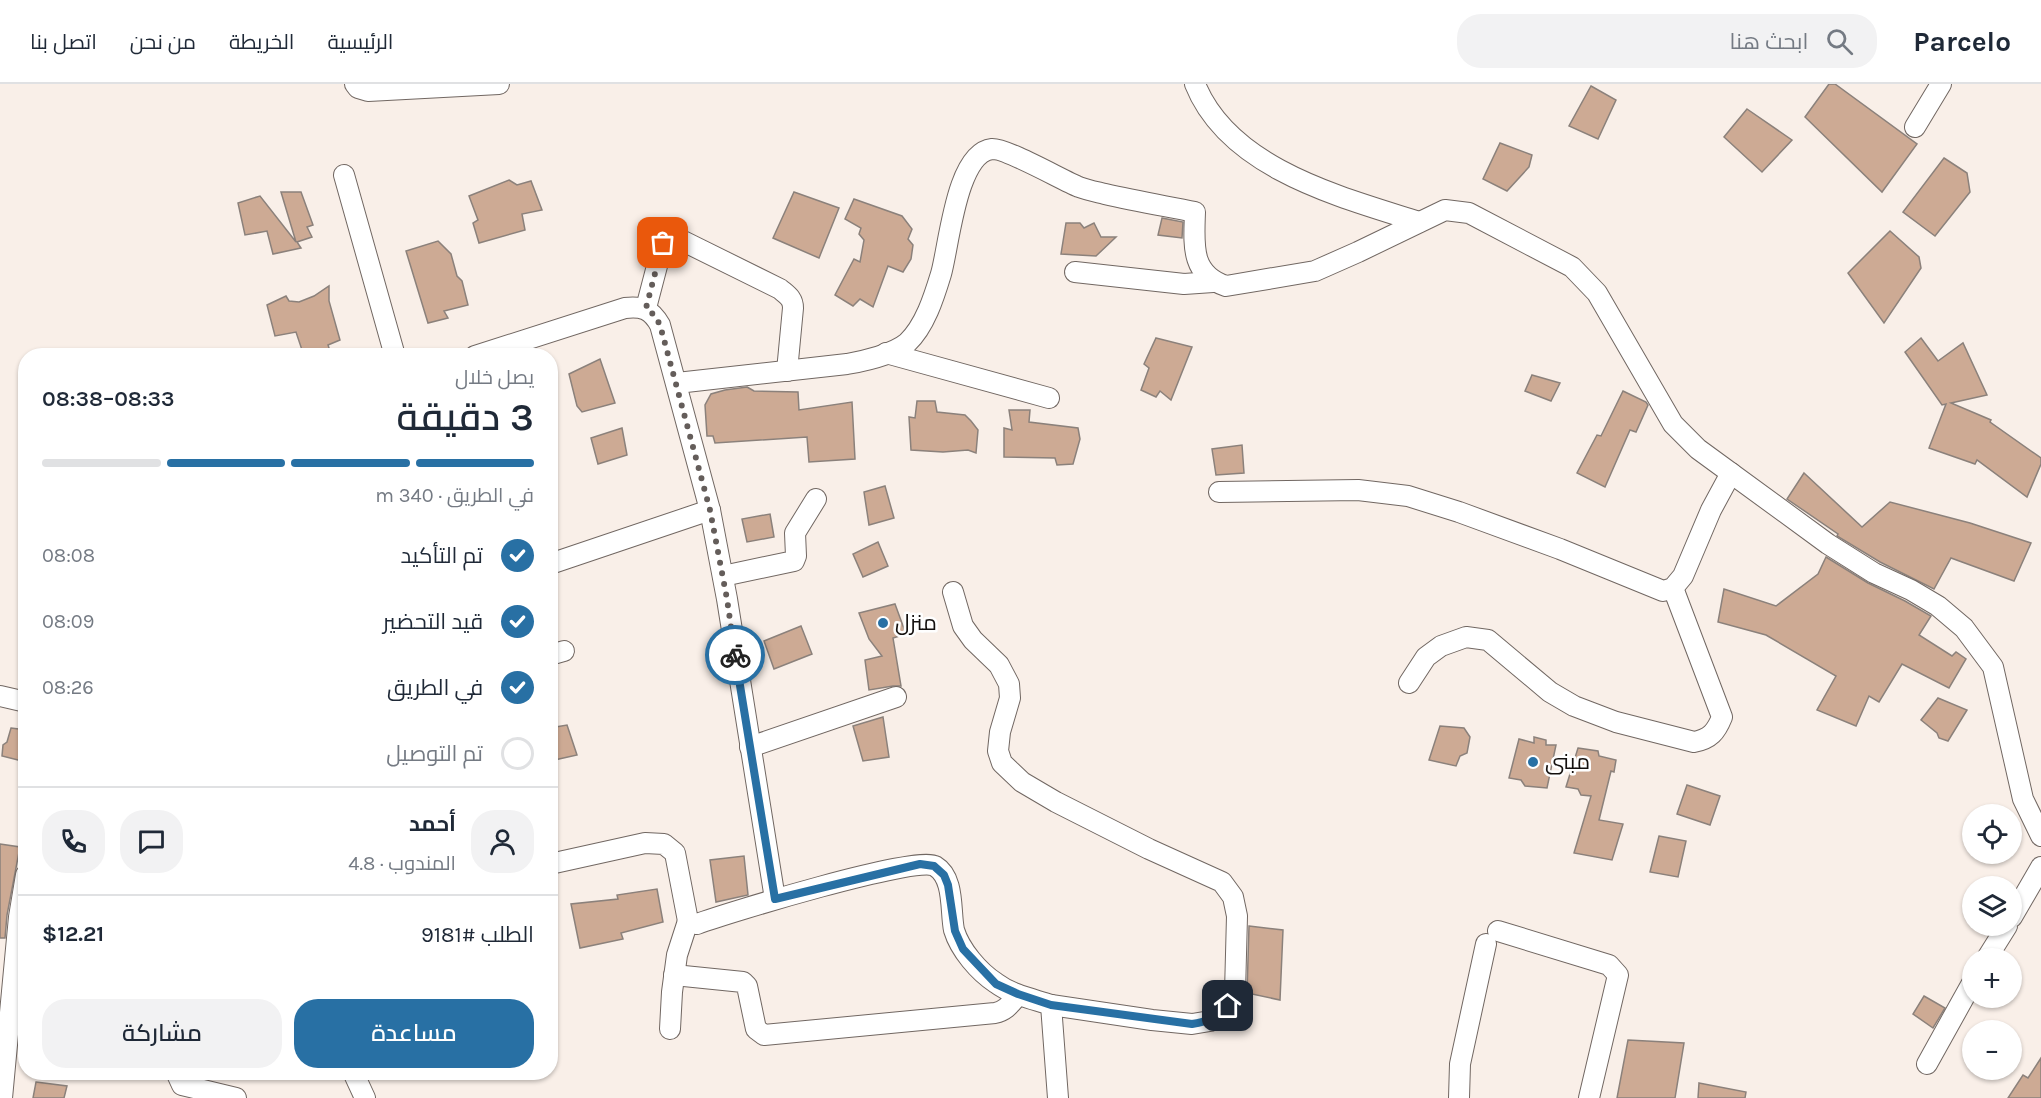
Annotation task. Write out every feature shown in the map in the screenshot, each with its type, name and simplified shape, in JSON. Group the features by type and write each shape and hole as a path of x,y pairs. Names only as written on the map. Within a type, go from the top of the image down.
{"street":[{"path":"355,84 358,88 368,91 499,84"},
{"path":"1195,84 1202,101 1225,128 1246,148 1272,165 1317,188 1419,222"},
{"path":"1915,127 1941,84"},
{"path":"677,383 847,364 868,360 904,345 924,319 941,273 960,185 976,158 989,149 1010,154 1082,188 1132,201 1195,212 1194,243 1197,261 1213,282"},
{"path":"344,175 393,348"},
{"path":"1075,272 1185,284 1213,282 1226,286 1315,270 1445,210 1468,213 1572,267 1597,293 1673,424 1698,449 1846,556 1874,573 1911,590 1964,628 1993,667 2023,799 2041,836"},
{"path":"646,308 663,243 671,236 679,239 780,289 793,302 787,371"},
{"path":"500,348 625,308 646,308 655,316 660,325 710,510 723,576 775,899"},
{"path":"886,353 1049,398"},
{"path":"1219,492 1358,490 1408,496 1560,549 1663,591 1673,588 1683,576 1711,510 1731,473"},
{"path":"723,576 794,561 796,556 795,534 816,499"},
{"path":"558,561 710,510"},
{"path":"1409,683 1426,657 1441,646 1466,638 1488,640 1550,693 1574,706 1616,722 1694,742 1706,739 1716,730 1722,717 1673,588"},
{"path":"688,921 697,924 775,899 920,864 934,866 944,875 948,885 955,931 963,949 996,984 1051,1005 1192,1024 1210,1021 1228,1006 1235,992 1238,916 1233,897 1222,882 1149,849 1056,802 1022,782 1002,763 998,751 1000,732 1010,698 1009,684 999,665 973,640 963,626 953,592"},
{"path":"0,696 18,700"},
{"path":"750,747 896,698"},
{"path":"558,862 645,843 664,844 675,853 688,921 677,955 670,1029"},
{"path":"2022,900 2041,867"},
{"path":"2,1098 18,917"},
{"path":"1459,1098 1460,1064 1492,938 1609,965 1618,975 1589,1098"},
{"path":"674,975 743,982 747,986 756,1029 764,1035 995,1013 1001,1012 1018,994"},
{"path":"1927,1064 1962,1001"},
{"path":"1051,1005 1058,1098"},
{"path":"180,1080 182,1085 236,1098"},
{"path":"357,1080 365,1098"}],"building":[{"path":"1829,84 1835,84 1917,144 1882,192 1805,117"},
{"path":"1591,86 1616,100 1598,139 1569,126"},
{"path":"1747,109 1792,140 1762,172 1724,137"},
{"path":"1500,143 1532,155 1529,167 1507,191 1483,179"},
{"path":"1944,158 1967,173 1970,192 1935,236 1903,212"},
{"path":"509,180 517,185 531,181 542,210 522,214 525,230 479,243 473,223 478,220 469,196"},
{"path":"281,192 301,192 313,225 307,227 312,237 297,242 301,248 273,254 267,231 245,235 238,203 260,196 296,242"},
{"path":"794,192 839,208 819,258 773,238"},
{"path":"854,199 902,216 912,229 908,239 913,245 911,259 903,272 888,266 873,307 860,299 853,306 835,295 854,259 860,262 864,240 859,234 861,228 845,219"},
{"path":"1162,218 1183,222 1182,238 1158,235"},
{"path":"1066,223 1080,223 1084,228 1094,223 1101,237 1116,237 1096,256 1061,254"},
{"path":"1890,231 1919,257 1921,268 1884,323 1848,273"},
{"path":"438,241 451,254 457,276 462,281 468,305 444,311 448,318 428,323 406,251"},
{"path":"329,286 329,301 340,340 328,345 329,348 301,348 296,332 275,336 267,305 286,296 289,301 299,302"},
{"path":"1156,338 1192,347 1171,400 1160,391 1156,397 1141,390 1149,368 1144,364"},
{"path":"1921,338 1938,361 1963,343 1987,395 1951,403 1991,420 1990,422 2041,458 2041,464 2027,497 1977,460 1975,464 1929,448 1946,404 1942,405 1905,352"},
{"path":"600,359 615,403 582,412 577,406 569,374"},
{"path":"1532,375 1560,383 1551,401 1525,391"},
{"path":"747,387 754,391 798,392 799,410 852,402 855,459 809,462 807,437 715,443 713,436 707,436 705,405 711,394"},
{"path":"1623,391 1648,405 1636,432 1630,430 1605,487 1577,473 1597,435 1601,436"},
{"path":"917,401 935,401 937,412 965,415 978,430 976,453 968,450 943,452 911,450 909,417 915,418"},
{"path":"1009,410 1030,410 1029,422 1078,428 1080,439 1073,464 1057,465 1055,458 1004,457 1004,428 1012,430"},
{"path":"622,428 627,455 598,464 591,438"},
{"path":"1242,445 1244,473 1216,475 1212,449"},
{"path":"1804,473 1862,527 1890,502 1970,523 2031,543 2014,581 1951,558 1934,589 1880,562 1837,536 1838,534 1787,499"},
{"path":"885,486 894,518 869,525 864,492"},
{"path":"770,514 774,537 747,542 742,519"},
{"path":"878,542 888,566 863,577 853,554"},
{"path":"1826,557 1868,583 1931,616 1919,635 1952,656 1956,652 1966,659 1949,688 1902,664 1879,702 1869,696 1856,726 1817,710 1836,676 1766,635 1718,622 1724,589 1776,606 1818,574"},
{"path":"895,604 906,634 893,638 901,686 869,690 865,660 882,656 869,639 859,613"},
{"path":"801,626 812,654 774,669 764,641"},
{"path":"1938,698 1967,710 1948,741 1939,738 1937,733 1921,720"},
{"path":"883,717 889,757 863,761 853,726"},
{"path":"567,725 577,755 558,759 558,727"},
{"path":"1440,726 1464,728 1470,737 1467,753 1460,756 1456,766 1429,760"},
{"path":"11,728 18,729 18,760 2,756 3,745 7,742"},
{"name":"مبنى","path":"1534,737 1546,740 1546,745 1556,745 1547,788 1525,786 1521,780 1509,778 1519,739 1534,743"},
{"path":"1578,748 1598,751 1599,756 1616,760 1614,772 1611,771 1599,820 1623,824 1612,860 1574,853 1591,796 1581,795 1578,789 1566,787"},
{"path":"1687,785 1720,796 1710,825 1677,814"},
{"path":"1659,836 1686,841 1678,877 1650,872"},
{"path":"0,844 18,847 18,857 5,938 0,938"},
{"path":"744,856 748,895 716,902 710,860"},
{"path":"657,889 663,922 621,933 623,939 580,948 571,904 618,899 617,895"},
{"path":"1249,926 1283,930 1280,1000 1247,993"},
{"path":"1924,996 1945,1008 1933,1028 1913,1014"},
{"path":"1628,1040 1684,1043 1675,1098 1617,1098"},
{"path":"2041,1058 2041,1098 2008,1098 2022,1080 2023,1075 2028,1078"},
{"path":"36,1082 67,1086 64,1098 33,1098"},
{"path":"1699,1083 1746,1092 1745,1098 1698,1098"}],"way so far":[{"path":"663,243 646,308 655,316 660,325 710,510 735,655"}],"place":[{"name":"منزل","path":"883,623"},
{"name":"مبنى","path":"1533,762"}],"route":[{"path":"735,655 775,899 920,864 934,866 944,875 948,885 955,931 963,949 996,984 1051,1005 1192,1024 1210,1021 1228,1006"}]}
